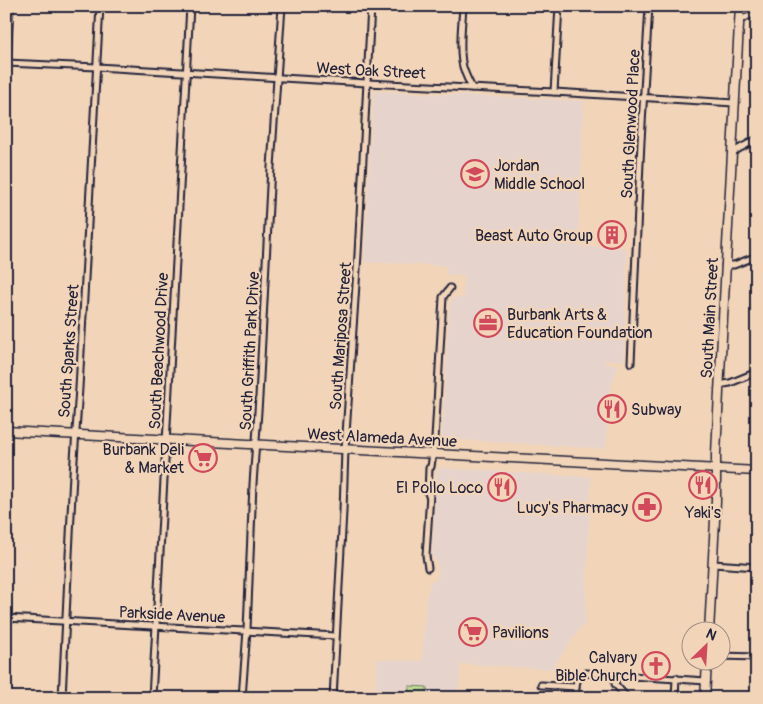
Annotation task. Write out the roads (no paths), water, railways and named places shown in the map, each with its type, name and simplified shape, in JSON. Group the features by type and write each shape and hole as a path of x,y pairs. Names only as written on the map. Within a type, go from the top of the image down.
{"main road":[{"name":"South Main Street","path":"710,622 716,501 719,385 740,6"},
{"name":"West Alameda Avenue","path":"6,430 757,471"},
{"path":"705,698 706,672"}],"street":[{"path":"7,63 10,6"},
{"name":"South Sparks Street","path":"62,698 100,6"},
{"name":"South Beachwood Drive","path":"152,698 190,6"},
{"name":"South Griffith Park Drive","path":"242,698 271,167 282,6"},
{"name":"South Mariposa Street","path":"333,698 345,449 358,254 371,6"},
{"path":"463,6 462,63 472,88"},
{"path":"554,92 559,6"},
{"name":"South Glenwood Place","path":"630,364 649,6"},
{"path":"739,20 757,13"},
{"name":"West Oak Street","path":"7,63 734,103"},
{"path":"733,152 757,139"},
{"path":"725,265 734,265 757,256"},
{"path":"428,568 426,556 429,468 433,453 443,297 450,288"},
{"path":"719,385 730,383 757,372"},
{"path":"713,564 757,567"},
{"name":"Parkside Avenue","path":"6,618 336,636"},
{"path":"730,656 757,657"},
{"path":"576,698 577,681 580,676 586,673 706,680"},
{"path":"616,675 616,684 627,698"},
{"path":"675,698 676,678"},
{"path":"541,685 576,687"}],"place":[{"name":"Jordan Middle School","path":"475,174"},
{"name":"Beast Auto Group","path":"612,235"},
{"name":"Burbank Arts & Education Foundation","path":"488,323"},
{"name":"Subway","path":"612,409"},
{"name":"Burbank Deli & Market","path":"203,458"},
{"name":"Yaki's","path":"703,485"},
{"name":"El Pollo Loco","path":"502,487"},
{"name":"Lucy's Pharmacy","path":"647,507"},
{"name":"Pavilions","path":"473,632"},
{"name":"Calvary Bible Church","path":"656,666"}]}
